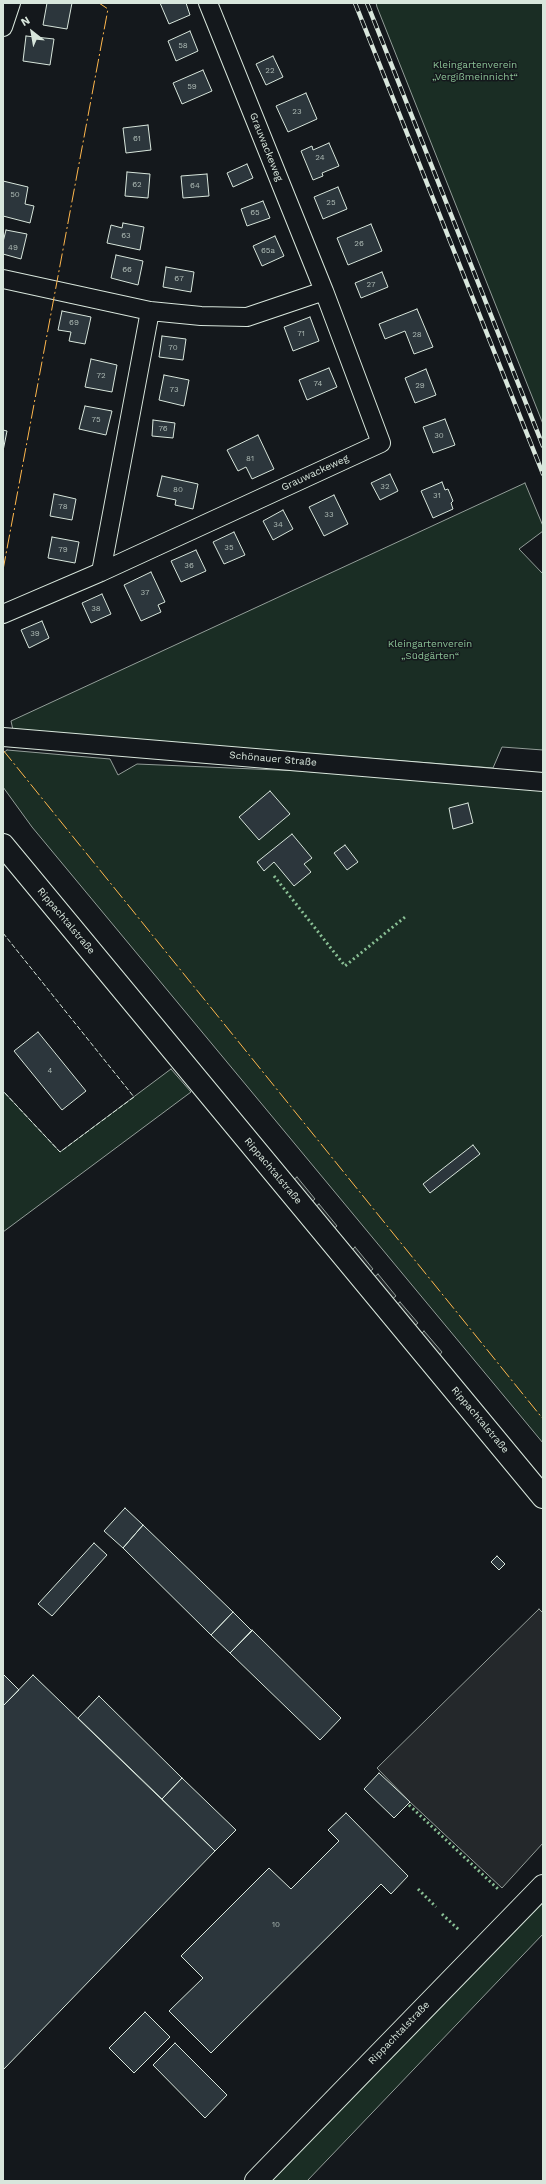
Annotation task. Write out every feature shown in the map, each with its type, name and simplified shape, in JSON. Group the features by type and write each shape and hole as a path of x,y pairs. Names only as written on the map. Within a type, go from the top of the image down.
{"main road":[{"name":"Rippachtalstraße","path":"3,844 543,1497"},
{"name":"Rippachtalstraße","path":"256,2181 543,1886"}],"street":[{"path":"3,27 11,3"},
{"name":"Grauwackeweg","path":"3,614 101,572 381,443 324,291 208,3"},
{"path":"3,279 150,311 201,316 247,317 324,291"},
{"path":"101,572 150,311"},
{"name":"Schönauer Straße","path":"3,737 543,782"}],"green space":[{"name":"Kleingartenverein „Vergißmeinnicht“","path":"376,3 543,3 543,424 377,7"},
{"name":"Kleingartenverein „Südgärten“","path":"525,483 543,526 543,531 519,549 543,574 543,750 502,747 493,768 13,730 11,721"},
{"path":"7,750 110,759 118,775 137,764 301,771 543,788 543,1443 32,827 3,787 3,753"},
{"path":"171,1069 191,1092 3,1232 3,1091 60,1152"},
{"path":"543,1895 543,1934 307,2181 268,2181"}],"shaded area":[{"path":"297,1177 315,1199 310,1203 292,1181"},
{"path":"319,1204 337,1226 332,1230 314,1208"},
{"path":"355,1247 373,1269 368,1273 351,1251"},
{"path":"378,1274 396,1296 391,1300 373,1278"},
{"path":"400,1302 418,1323 413,1327 395,1306"},
{"path":"424,1331 442,1352 438,1357 420,1335"},
{"path":"539,1609 543,1613 543,1843 502,1888 410,1802 377,1768"}],"building":[{"path":"47,3 72,3 67,29 43,25"},
{"path":"160,3 186,3 190,15 169,24"},
{"path":"190,31 198,51 176,61 168,41"},
{"path":"26,36 54,39 50,65 23,61"},
{"path":"273,56 283,77 266,85 256,64"},
{"path":"203,70 212,91 182,104 173,83"},
{"path":"306,93 317,119 288,132 276,106"},
{"path":"148,125 151,150 126,153 123,128"},
{"path":"329,143 339,166 322,173 323,176 313,180 301,151 312,146 313,150"},
{"path":"247,164 253,178 233,187 227,173"},
{"path":"127,172 150,174 148,198 125,196"},
{"path":"207,174 209,196 183,198 181,176"},
{"path":"3,181 28,187 25,204 34,206 30,223 3,216"},
{"path":"338,187 347,209 323,219 314,197"},
{"path":"263,201 270,218 247,226 241,209"},
{"path":"123,223 144,227 140,250 107,243 111,225 122,228"},
{"path":"371,224 382,251 348,265 337,238"},
{"path":"6,230 27,234 21,259 3,254 3,242"},
{"path":"275,236 284,256 262,266 253,246"},
{"path":"116,255 143,261 138,285 111,278"},
{"path":"166,267 194,272 191,292 163,287"},
{"path":"382,272 388,287 361,298 355,283"},
{"path":"417,309 433,347 414,354 405,331 385,339 379,324"},
{"path":"62,311 91,317 85,344 69,341 71,332 58,330"},
{"path":"310,317 319,341 293,351 284,327"},
{"path":"162,336 186,339 183,360 159,357"},
{"path":"91,359 117,365 112,392 85,387"},
{"path":"329,368 337,387 307,400 299,380"},
{"path":"426,369 436,395 415,403 405,378"},
{"path":"164,375 189,380 184,406 159,400"},
{"path":"85,406 112,411 106,435 79,429"},
{"path":"445,419 455,445 433,453 423,427"},
{"path":"153,420 175,423 173,438 152,436"},
{"path":"3,430 7,431 3,451"},
{"path":"258,435 274,469 252,479 246,467 238,471 227,450"},
{"path":"390,474 398,491 380,500 371,483"},
{"path":"162,476 198,484 193,509 175,505 176,500 157,496"},
{"path":"442,482 445,490 448,489 453,501 451,503 453,509 433,518 421,491"},
{"path":"54,494 76,499 72,520 50,516"},
{"path":"334,495 348,524 324,536 309,507"},
{"path":"283,510 293,529 273,540 263,521"},
{"path":"234,532 245,555 224,564 213,542"},
{"path":"52,537 79,542 75,563 48,558"},
{"path":"196,550 206,571 181,582 171,561"},
{"path":"151,572 165,602 158,605 161,612 141,621 124,585"},
{"path":"102,594 111,614 91,623 82,603"},
{"path":"42,621 49,638 29,648 21,630"},
{"path":"270,791 290,814 259,840 239,817"},
{"path":"468,803 473,823 453,829 449,808"},
{"path":"292,834 312,858 304,864 311,872 294,886 274,862 264,871 257,862"},
{"path":"345,845 358,862 347,870 334,853"},
{"path":"38,1032 86,1091 62,1110 14,1051"},
{"path":"473,1145 480,1154 430,1193 423,1184"},
{"path":"125,1508 143,1525 123,1548 104,1531"},
{"path":"143,1525 233,1612 211,1635 123,1548"},
{"path":"94,1543 107,1555 52,1616 38,1604"},
{"path":"497,1556 505,1564 499,1570 491,1562"},
{"path":"233,1612 252,1631 230,1653 211,1635"},
{"path":"252,1630 341,1718 320,1740 230,1653"},
{"path":"3,1674 19,1690 3,1706"},
{"path":"33,1675 215,1851 3,2070 3,1706"},
{"path":"99,1696 182,1778 162,1799 78,1718"},
{"path":"379,1773 410,1802 394,1818 364,1789"},
{"path":"182,1778 236,1830 215,1851 162,1799"},
{"path":"346,1813 408,1876 391,1894 381,1884 211,2053 169,2011 203,1978 181,1956 269,1868 291,1889 339,1841 328,1830"},
{"path":"145,2012 170,2037 134,2073 109,2048"},
{"path":"175,2043 227,2095 205,2118 153,2065"}],"railway":[{"path":"355,3 543,474"},
{"path":"367,3 543,446"}],"hedge":[{"path":"274,876 345,966 405,917"},
{"path":"409,1805 498,1889"},
{"path":"418,1889 436,1907"},
{"path":"442,1914 459,1930"}],"fence":[{"path":"3,933 134,1097 60,1152 3,1091"}],"power":[{"path":"3,570 108,9 99,3"},
{"path":"3,750 543,1419"}]}
